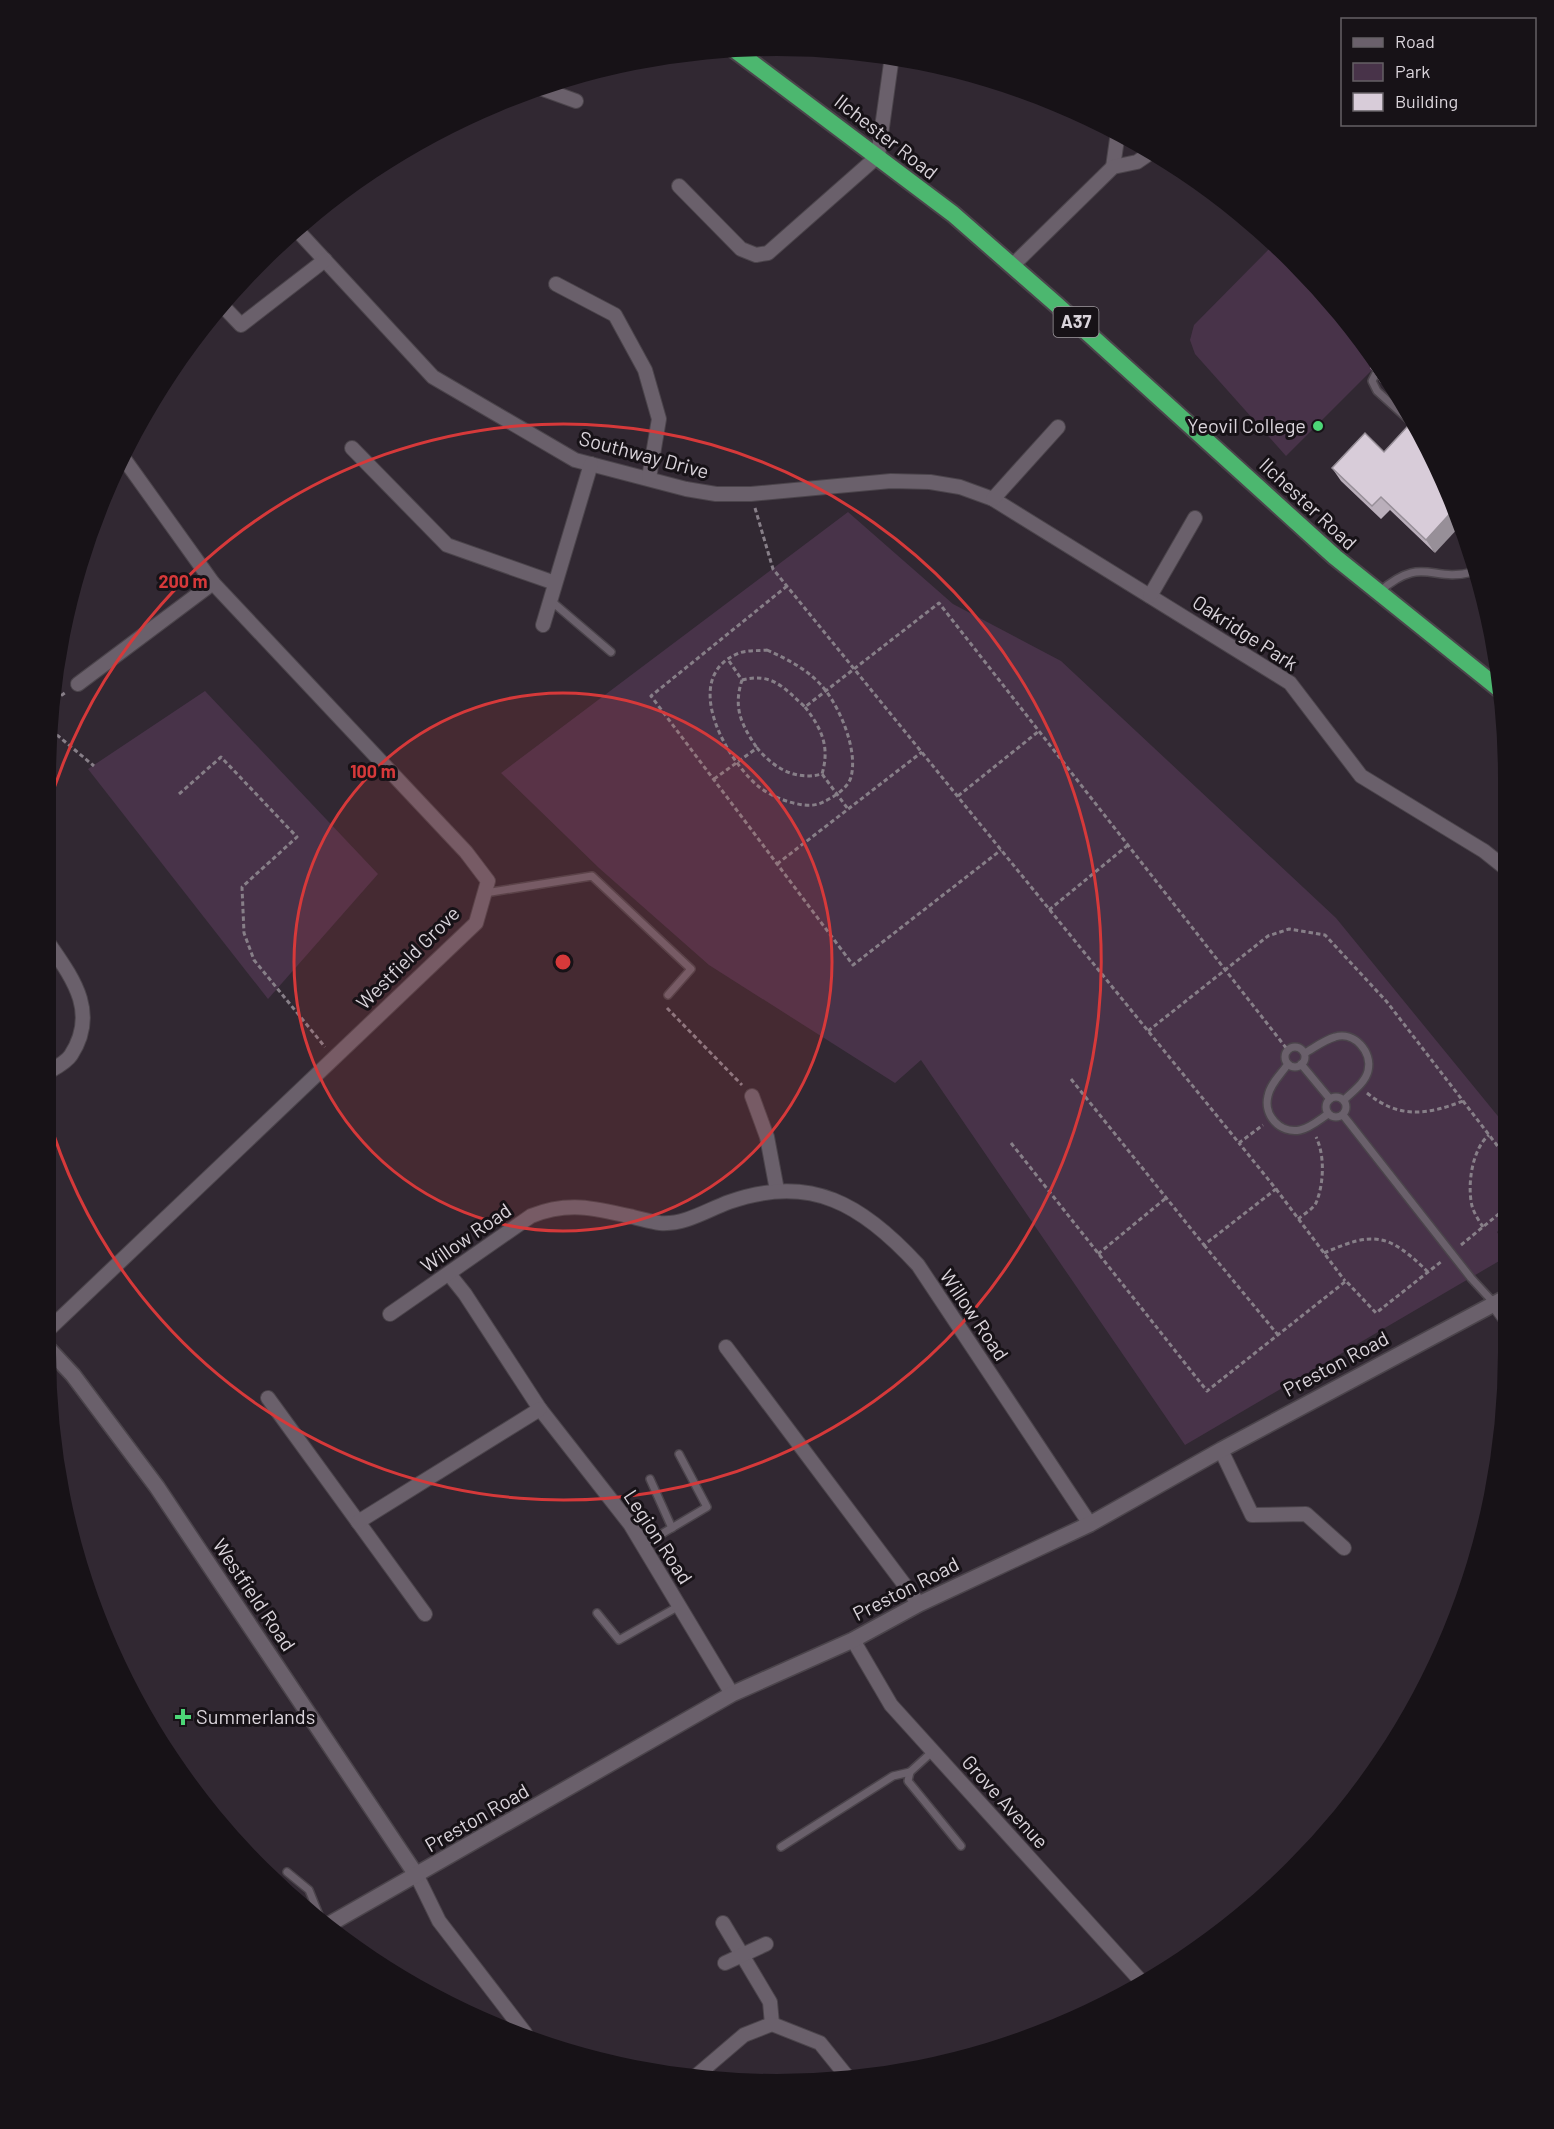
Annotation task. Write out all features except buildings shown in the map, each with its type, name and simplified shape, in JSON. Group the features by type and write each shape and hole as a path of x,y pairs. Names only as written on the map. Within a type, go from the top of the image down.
{"highway":[{"name":"Ilchester Road","path":"743,57 878,156 1013,265 1377,594 1492,683"}],"street":[{"path":"679,186 741,249 756,255 768,253 878,156 891,65"},
{"path":"551,92 576,101"},
{"path":"1113,167 1117,141"},
{"path":"1013,265 1113,167 1137,162 1145,156"},
{"name":"Southway Drive","path":"301,235 433,378 576,460 686,489 716,494 751,494 901,481 960,487 993,499 1150,596"},
{"path":"227,311 241,325 325,260"},
{"path":"556,284 615,315 645,370 659,419 649,478"},
{"path":"993,499 1058,427"},
{"path":"352,448 447,545 555,583"},
{"path":"127,464 213,583 466,852 488,881 485,893"},
{"path":"543,625 591,464"},
{"path":"1150,596 1195,518"},
{"path":"78,684 213,583"},
{"name":"Oakridge Park","path":"1150,596 1290,683 1361,776 1484,851 1498,862"},
{"name":"Westfield Grove","path":"56,1323 476,923 485,893"},
{"path":"56,954 75,981 85,1022 70,1056 56,1066"},
{"path":"752,1096 767,1137 777,1190"},
{"name":"Willow Road","path":"390,1314 531,1216 552,1207 576,1206 660,1223 683,1221 750,1194 777,1190 823,1195 863,1213 898,1243 918,1265 1090,1524"},
{"name":"Legion Road","path":"449,1274 465,1294 540,1409 630,1524 732,1694"},
{"name":"Preston Road","path":"335,1921 732,1694 853,1640 918,1604 1090,1524 1221,1450 1498,1301"},
{"path":"726,1347 918,1604"},
{"name":"Westfield Road","path":"56,1357 73,1375 157,1487 417,1876"},
{"path":"268,1398 425,1614"},
{"path":"358,1522 540,1409"},
{"path":"1221,1450 1252,1515 1306,1514 1344,1548"},
{"name":"Grove Avenue","path":"853,1640 891,1706 1138,1977"},
{"path":"417,1876 439,1921 519,2026"},
{"path":"723,1923 744,1954 770,2002 772,2024"},
{"path":"725,1964 766,1944"},
{"path":"704,2069 744,2035 772,2024 820,2043 842,2070"}],"lane":[{"path":"1376,374 1372,381 1377,391 1399,411"},
{"path":"1377,594 1399,576 1414,571 1468,572"},
{"path":"550,600 611,652"},
{"path":"485,893 591,876 691,969 668,995"},
{"path":"1305,1053 1336,1036 1354,1039 1362,1045 1369,1062 1368,1071 1359,1086 1344,1100"},
{"path":"1297,1046 1305,1053 1305,1060 1294,1067 1288,1064 1284,1059 1287,1049 1297,1046"},
{"path":"1288,1064 1267,1097 1267,1106 1272,1118 1282,1128 1291,1131 1309,1126 1328,1114"},
{"path":"1301,1064 1330,1099"},
{"path":"1338,1097 1344,1100 1346,1107 1343,1115 1335,1117 1328,1114 1325,1106 1330,1099 1338,1097"},
{"path":"1343,1115 1451,1253 1498,1298"},
{"path":"643,1545 707,1507 679,1454"},
{"path":"650,1479 672,1528"},
{"path":"597,1613 619,1640 679,1606"},
{"path":"780,1847 893,1776 910,1772 933,1751"},
{"path":"910,1772 908,1780 961,1846"},
{"path":"287,1872 309,1890 315,1906"}],"path":[{"path":"751,494 773,568 1276,1189 1346,1281 1376,1313 1498,1215"},
{"path":"787,586 651,696 853,965 1001,850"},
{"path":"805,707 939,603 1287,1049"},
{"path":"767,650 811,674 827,692 842,719 851,754 851,778 837,795 815,806 789,803 759,787 736,763 722,742 711,710 712,681 729,661 740,653 767,650"},
{"path":"729,661 742,680"},
{"path":"742,680 759,676 774,681 805,707 819,725 825,743 826,760 822,774"},
{"path":"742,680 736,698 743,728 767,759 785,771 807,778 822,774"},
{"path":"958,796 1039,731"},
{"path":"57,735 94,766"},
{"path":"714,779 758,747"},
{"path":"777,864 922,752"},
{"path":"179,794 221,757 297,837 242,887 244,933 254,960 334,1058"},
{"path":"822,774 848,809"},
{"path":"1049,910 1128,845"},
{"path":"1148,1031 1268,936 1289,929 1325,935 1387,1002 1498,1147"},
{"path":"668,995 662,1003 752,1096"},
{"path":"1071,1079 1278,1335"},
{"path":"1359,1086 1382,1105 1406,1113 1441,1110 1463,1101"},
{"path":"1239,1143 1272,1118"},
{"path":"1298,1219 1315,1204 1322,1175 1320,1146 1309,1126"},
{"path":"1483,1227 1472,1207 1470,1175 1482,1140 1489,1135"},
{"path":"1011,1143 1207,1392 1346,1281"},
{"path":"1204,1245 1276,1189"},
{"path":"1098,1254 1166,1198"},
{"path":"1324,1253 1357,1239 1385,1239 1409,1253 1428,1272"}],"green space":[{"path":"1268,250 1319,301 1372,370 1286,456 1195,354 1190,340 1194,325"},
{"path":"848,512 953,604 1061,661 1336,918 1498,1116 1498,1262 1185,1445 921,1060 895,1083 709,965 599,868 501,773"},
{"path":"205,691 378,874 268,999 88,769"}],"place":[{"name":"Yeovil College","path":"1318,426"},
{"name":"Summerlands","path":"183,1717"}]}
